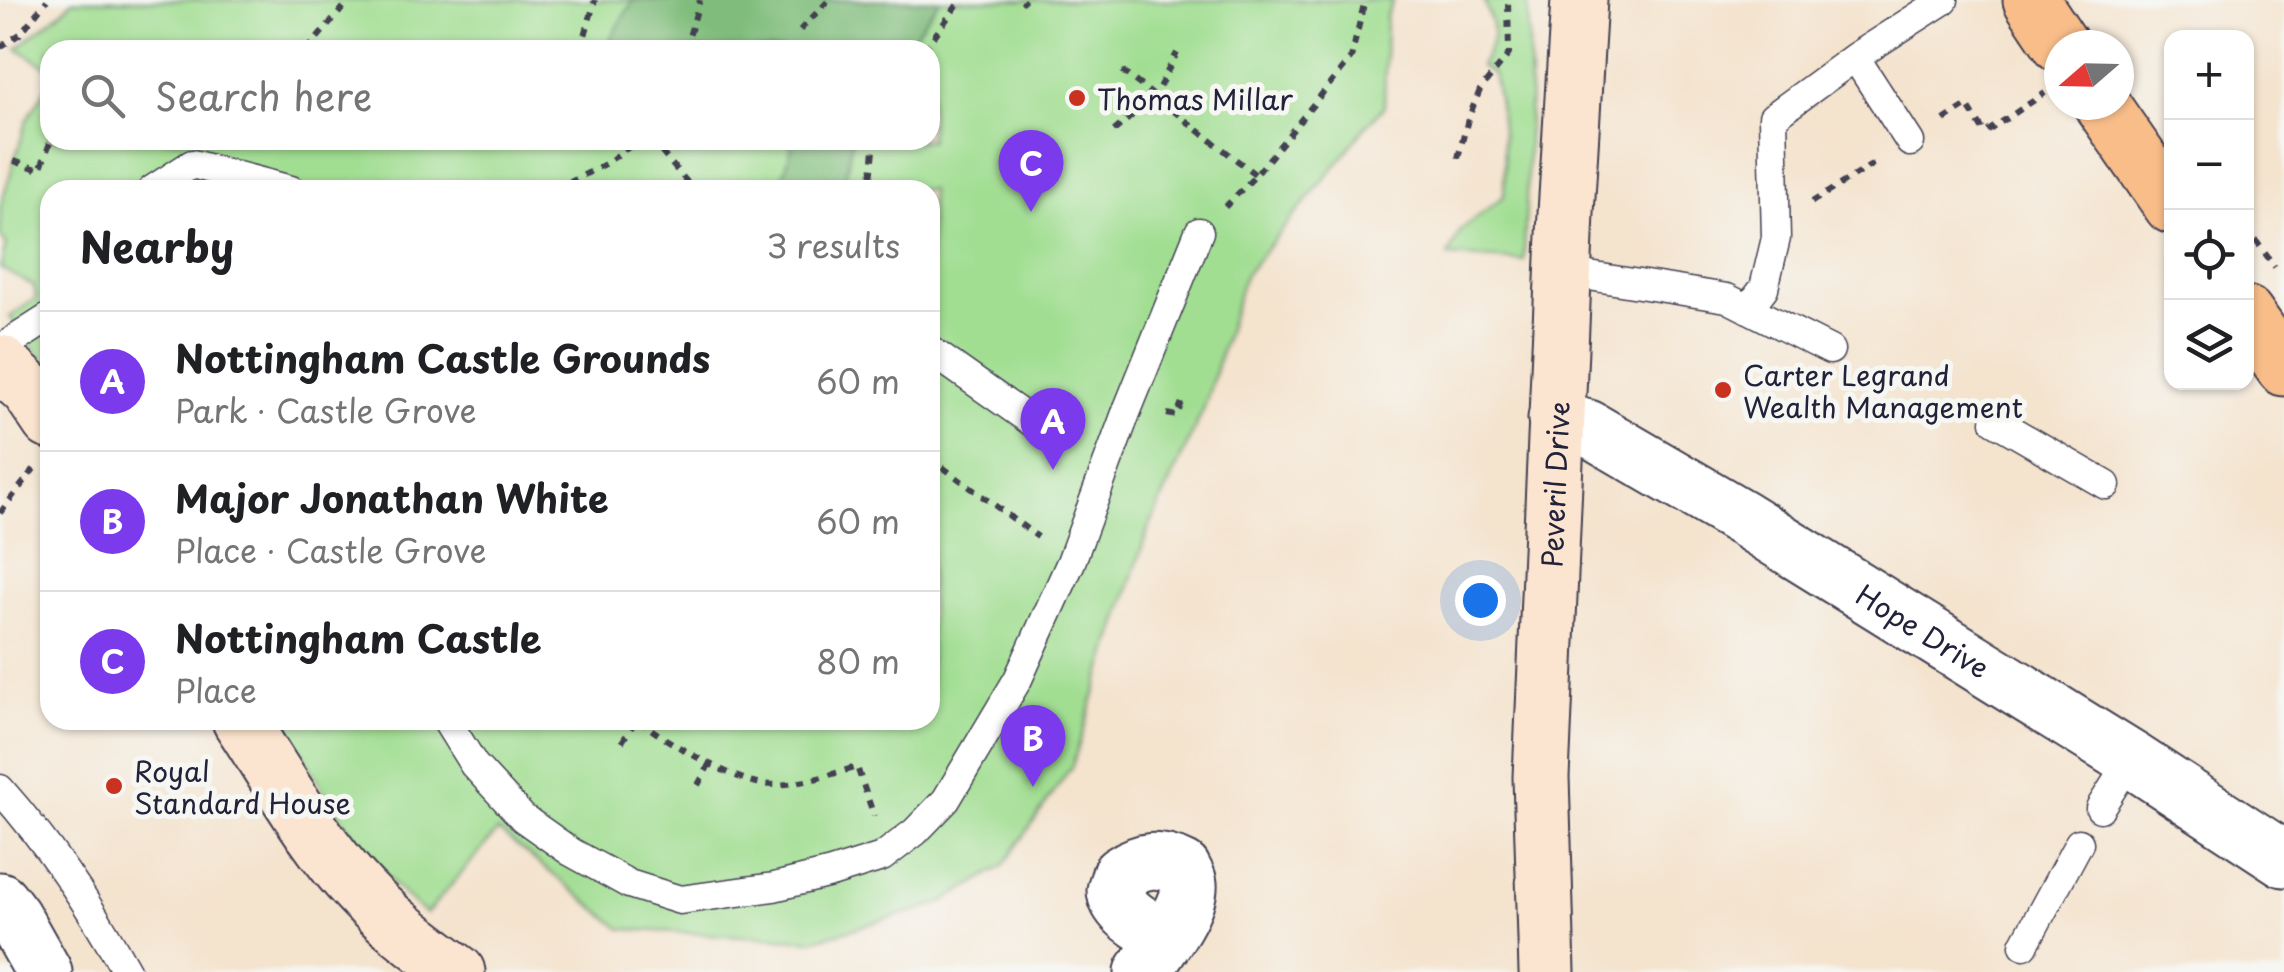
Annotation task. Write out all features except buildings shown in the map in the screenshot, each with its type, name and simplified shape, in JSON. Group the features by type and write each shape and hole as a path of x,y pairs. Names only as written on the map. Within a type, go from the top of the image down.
{"main road":[{"path":"2031,0 2051,30"},
{"path":"2112,120 2164,194"},
{"path":"2254,325 2284,368"}],"street":[{"name":"Peveril Drive","path":"1547,972 1542,777 1556,419 1579,0"},
{"path":"0,363 40,406"},
{"name":"Hope Drive","path":"1556,419 1588,428 1744,519 2130,758 2284,859"},
{"path":"247,730 321,842 360,892 458,972"},
{"path":"0,900 44,972"}],"lane":[{"path":"1748,309 1764,288 1776,238 1773,117 1944,0"},
{"path":"1856,57 1910,142"},
{"path":"167,180 192,164 253,180"},
{"path":"452,730 474,765 524,818 571,852 629,884 680,900 774,888 882,857 915,832 946,800 1018,679 1072,562 1199,232"},
{"path":"1564,272 1727,298 1830,350"},
{"path":"0,349 40,323"},
{"path":"940,357 1052,436"},
{"path":"1995,421 2106,485"},
{"path":"2100,808 2130,758"},
{"path":"0,789 22,814 102,929 127,972"},
{"path":"2024,945 2078,843"}],"path":[{"path":"0,47 20,34 47,0"},
{"path":"316,40 350,0"},
{"path":"584,40 595,0"},
{"path":"688,40 700,0"},
{"path":"800,30 828,0"},
{"path":"932,40 962,0"},
{"path":"1199,232 1256,175 1350,58 1364,0"},
{"path":"1458,158 1480,90 1510,54 1508,0"},
{"path":"1114,130 1154,96 1177,53"},
{"path":"1122,71 1256,175"},
{"path":"14,161 40,170 47,150"},
{"path":"574,180 625,150"},
{"path":"659,150 685,180"},
{"path":"871,180 874,150"},
{"path":"2254,238 2284,280"},
{"path":"1177,416 1183,399"},
{"path":"940,465 1072,562"},
{"path":"0,513 29,476"},
{"path":"622,742 630,730"},
{"path":"654,730 710,764 758,784 793,783 857,768 874,814 882,857"},
{"path":"698,785 710,764"}],"green space":[{"path":"72,0 1393,0 1386,18 1384,107 1244,276 1204,408 1147,532 1072,766 1003,866 940,904 813,940 622,929 498,831 426,914 364,849 289,730 940,730 940,180 40,180 40,358 10,317 36,298 34,286 0,268 6,244 0,236 0,207 27,120 40,99 40,150 940,150 940,40 40,40 40,63 17,48"},
{"path":"633,0 940,0 910,40 610,40"},
{"path":"1484,0 1528,0 1530,85 1524,261 1448,256 1461,230 1504,196 1503,135 1496,89 1493,74 1480,66 1493,33"},
{"path":"791,150 850,150 845,180 780,180"}],"place":[{"name":"Thomas Millar","path":"1077,98"},
{"name":"Nottingham Castle","path":"1031,212"},
{"name":"Carter Legrand Wealth Management","path":"1723,390"},
{"name":"Nottingham Castle Grounds","path":"1053,470"},
{"name":"Royal Standard House","path":"114,786"},
{"name":"Major Jonathan White","path":"1033,787"}]}
